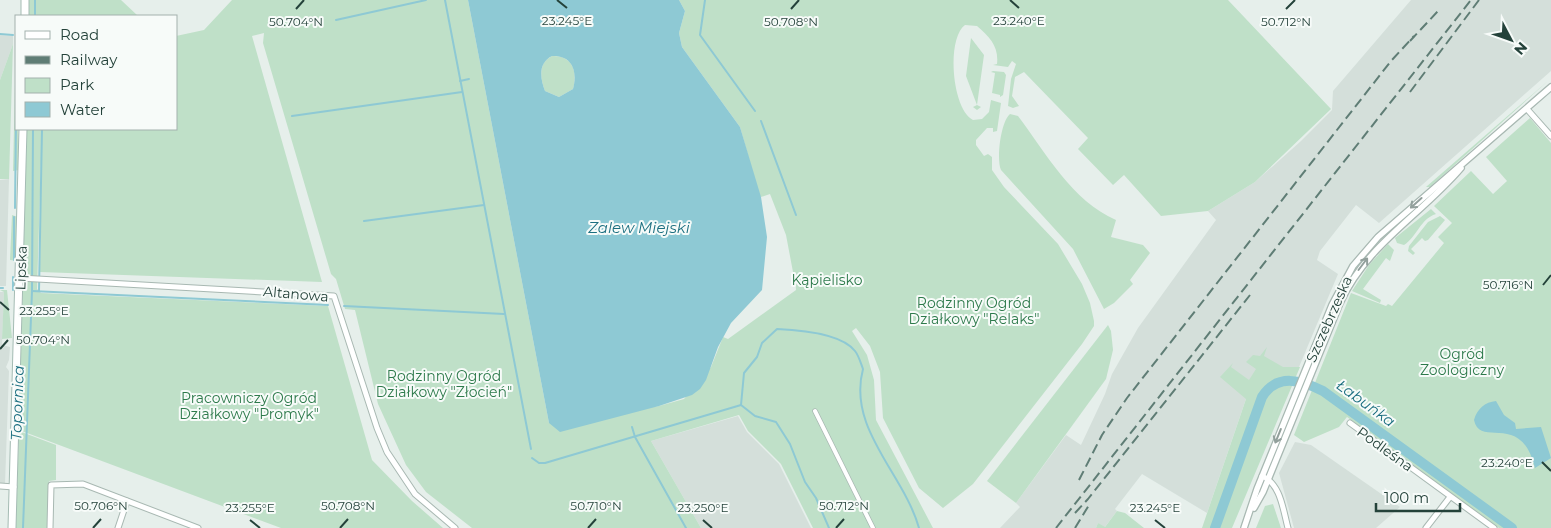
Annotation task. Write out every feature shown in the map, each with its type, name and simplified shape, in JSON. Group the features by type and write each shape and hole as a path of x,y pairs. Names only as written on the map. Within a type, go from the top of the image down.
{"main road":[{"path":"25,0 25,15"},
{"name":"Lipska","path":"12,528 23,279 23,130"}],"street":[{"name":"Szczebrzeska","path":"1298,398 1306,369 1338,293 1360,257 1401,216 1446,177 1468,161 1551,87"},
{"path":"1527,109 1551,136"},
{"name":"Szczebrzeska","path":"1244,528 1298,398 1313,371 1343,297 1360,268 1383,241 1450,182 1468,161"},
{"name":"Altanowa","path":"23,279 334,296 387,452 415,494 456,528"},
{"path":"815,411 873,528"},
{"name":"Podleśna","path":"1350,423 1494,528"},
{"path":"1265,477 1276,487 1288,528"},
{"path":"50,528 51,485 84,484 198,528"},
{"path":"0,486 14,487"},
{"path":"1426,528 1450,497"},
{"path":"118,528 127,501"},
{"path":"179,528 181,522"}],"shaded area":[{"path":"1411,0 1551,0 1551,71 1379,223 1356,205 1320,251 1317,260 1338,274 1299,367 1283,367 1249,390 1207,513 1142,474 1115,509 1117,511 1104,528 1098,523 1096,528 1000,528 1020,507 1016,503 1066,435 1081,445 1105,394 1112,374 1138,328 1216,220 1208,211 1255,182 1332,110 1333,91"},
{"path":"0,35 13,36 13,44 0,80"},
{"path":"9,179 6,286 0,286 0,180"},
{"path":"0,292 4,292 2,345 10,347 9,360 6,367 9,371 5,484 0,483"},
{"path":"738,416 747,432 779,464 811,528 701,528 651,441"},
{"path":"1295,442 1311,445 1400,507 1376,528 1294,528 1279,473"}],"green space":[{"path":"29,0 121,0 137,15 28,15"},
{"path":"232,0 468,0 549,423 659,406 684,399 711,367 723,337 728,339 796,290 795,272 793,272 786,235 770,194 761,197 759,194 740,127 682,47 679,33 685,11 679,0 1228,0 1331,109 1255,182 1208,211 1161,216 1124,175 1113,185 1078,149 1088,138 1024,72 1015,77 1012,96 1019,106 1013,108 1008,106 1011,79 1016,64 1012,61 1008,67 993,65 997,64 997,52 990,38 977,26 965,25 959,33 955,44 954,59 956,89 960,103 966,114 973,120 982,119 989,112 991,100 1001,103 997,131 993,132 993,128 987,128 976,140 976,145 984,156 988,154 992,157 992,170 1004,187 1058,244 1082,284 1090,303 1094,326 973,484 943,508 919,488 883,418 880,372 870,346 856,328 852,331 867,355 874,380 876,420 933,528 813,528 781,464 748,431 739,415 651,441 701,528 472,528 426,492 406,465 378,404 355,310 345,309 336,279 331,274 263,43 264,33 252,36 322,282 40,272 42,130 178,130 178,36 204,30"},
{"path":"971,38 984,55 977,105 966,76"},
{"path":"13,44 9,179 0,179 0,80"},
{"path":"552,56 559,56 569,61 574,70 573,89 559,97 545,91 542,81 542,67 547,59"},
{"path":"991,72 1004,72 1006,75 1003,95 1000,97 1000,95 992,93 995,73"},
{"path":"1549,80 1430,187 1426,187"},
{"path":"15,84 15,130 18,130 19,170 13,171"},
{"path":"977,105 981,107 977,110 973,107"},
{"path":"1010,114 1018,116 1061,175 1086,201 1100,212 1116,220 1111,237 1143,245 1150,253 1130,280 1133,284 1114,303 1104,309 1073,249 1001,170 999,158 1000,140 1004,124"},
{"name":"Ogród Zoologiczny","path":"1530,118 1551,143 1551,528 1499,528 1347,417 1339,427 1304,442 1294,435 1351,293 1386,306 1388,304 1392,306 1444,243 1438,237 1452,223 1434,206 1471,171 1493,194 1507,181 1486,157"},
{"name":"Pracowniczy Ogród Działkowy \"Promyk\"","path":"27,130 42,130 37,289 41,293 328,306 372,460 412,501 443,528 281,528 19,430"},
{"path":"1431,209 1436,214 1422,224 1408,242 1404,245 1397,243 1395,238"},
{"path":"12,215 18,217 17,261 10,260"},
{"path":"1440,216 1445,220 1428,240 1425,241 1422,238 1411,249 1415,253 1413,255 1408,251 1409,246 1428,222"},
{"path":"1388,244 1394,250 1390,261 1386,258 1363,289 1381,300 1380,303 1352,291 1369,265"},
{"path":"0,290 7,290 12,338 2,339 4,292"},
{"path":"1108,325 1111,331 1113,350 1106,379 1016,503 987,481"},
{"path":"1267,347 1264,356 1283,367 1300,367 1232,528 1202,528 1246,399 1220,377 1233,363 1231,367 1249,380 1256,369 1246,362 1253,355 1260,356"},
{"path":"19,431 56,445 56,480 49,481 47,528 16,528"},
{"path":"1273,504 1281,528 1256,528 1265,506"},
{"path":"1117,511 1125,513 1144,528 1096,528 1098,523 1105,527"}],"water":[{"name":"Zalew Miejski","path":"468,0 679,0 685,11 679,33 682,47 740,127 761,197 767,237 762,290 731,323 718,347 706,380 700,389 692,395 659,406 560,432 549,423","holes":["552,56 559,56 569,61 575,76 573,89 559,97 545,91 541,76 542,67 547,59"]},
{"path":"1496,401 1504,415 1515,423 1516,429 1541,427 1551,458 1535,468 1529,450 1520,440 1511,435 1484,432 1478,428 1474,420 1479,409"}],"waterway":[{"name":"Topornica","path":"35,0 35,15"},
{"path":"336,20 426,0"},
{"path":"445,0 531,449"},
{"path":"705,0 700,35 755,111"},
{"path":"0,34 13,35"},
{"path":"460,81 469,79"},
{"path":"292,116 462,92"},
{"path":"761,121 796,215"},
{"path":"15,208 16,130"},
{"name":"Topornica","path":"23,528 32,291 33,130"},
{"path":"39,291 42,130"},
{"path":"364,221 484,205"},
{"path":"14,217 14,260"},
{"path":"13,277 13,290"},
{"path":"32,291 328,305"},
{"path":"344,306 504,314"},
{"path":"829,528 816,498 805,482 790,444 776,422 755,416 741,405 744,373 757,357 762,343 777,329 830,336 849,345 855,351 863,369 860,391 863,412 879,451 912,508 919,528"},
{"name":"Łabuńka","path":"1215,528 1262,397 1275,384 1290,381 1306,384 1323,391 1512,528"},
{"path":"532,458 539,463 545,463 741,405"},
{"path":"632,427 635,437 686,528"}],"railway":[{"path":"1056,528 1471,0"},
{"path":"1410,92 1479,0"},
{"path":"1410,41 1438,11"},
{"path":"1079,480 1102,435 1127,398 1391,61 1414,36"},
{"path":"1075,513 1250,295"},
{"path":"1075,528 1089,505"}],"park label":[{"name":"Kąpielisko","path":"827,280"},
{"name":"Rodzinny Ogród Działkowy \"Relaks\"","path":"974,312"},
{"name":"Rodzinny Ogród Działkowy \"Złocień\"","path":"444,384"}]}
